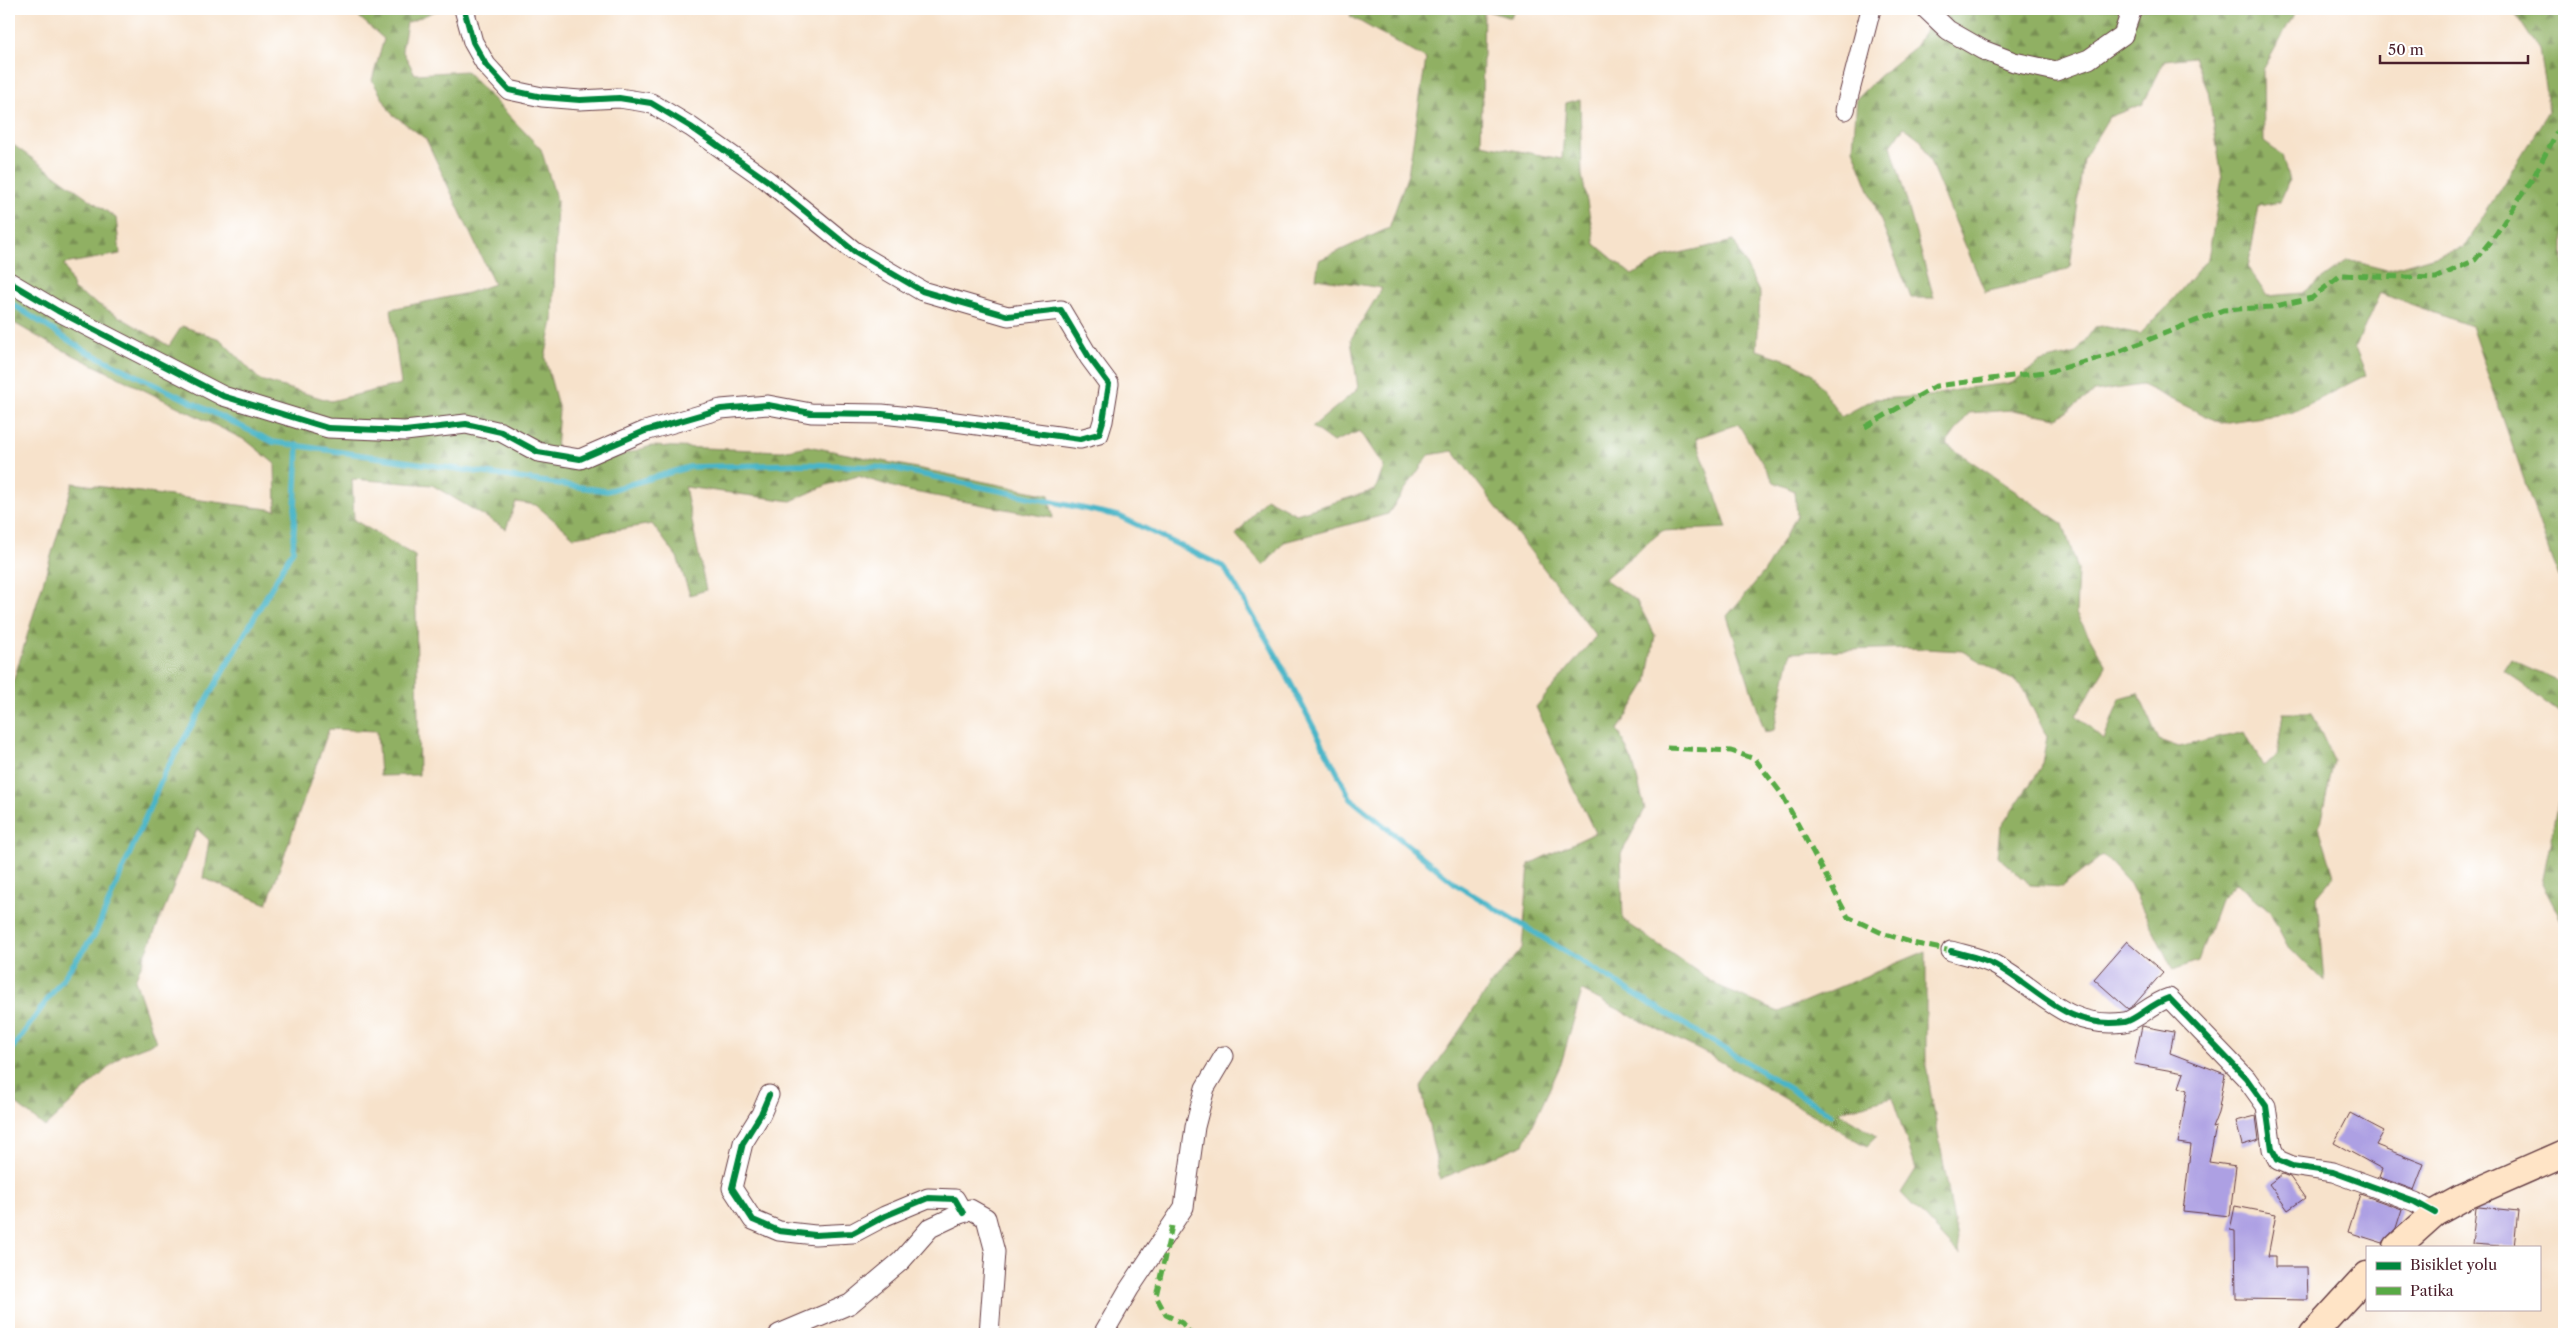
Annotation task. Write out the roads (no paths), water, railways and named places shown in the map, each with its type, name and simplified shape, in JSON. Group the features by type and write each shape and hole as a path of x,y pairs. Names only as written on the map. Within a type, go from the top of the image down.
{"main road":[{"path":"2398,1246 2435,1213 2464,1197 2564,1153"},
{"path":"2313,1334 2366,1276"}],"street":[{"path":"9,282 58,311 223,396 328,428 405,431 466,424 501,432 538,452 580,459 644,431 721,409 768,405 811,413 882,414 948,421 1080,439 1099,434 1104,421 1109,384 1089,357 1061,310 1008,316 922,291 854,251 768,181 691,127 651,104 619,98 580,100 542,97 509,90 486,66 473,42 464,9"},
{"path":"1845,110 1871,9"},
{"path":"1926,9 1948,30 1983,50 2014,62 2056,70 2089,59 2123,35 2132,9"},
{"path":"1951,951 1994,964 2070,1016 2101,1024 2128,1021 2156,1002 2169,998 2246,1078 2266,1106 2272,1149 2278,1160 2292,1166 2333,1172 2415,1202 2435,1213"},
{"path":"1103,1334 1129,1289 1184,1208 1196,1127 1205,1088 1224,1056"},
{"path":"769,1095 762,1114 743,1143 732,1188 753,1220 779,1231 815,1235 853,1233 885,1216 928,1198 955,1199 963,1212"},
{"path":"780,1334 850,1304 901,1261 930,1228 970,1209 986,1218 995,1252 989,1334"}],"waterway":[{"path":"9,302 82,349 273,442 607,491 689,467 806,464 892,468 1119,516 1224,567 1276,655 1351,799 1457,885 1831,1114"},
{"path":"9,1053 95,934 165,772 293,550 298,445"}]}
